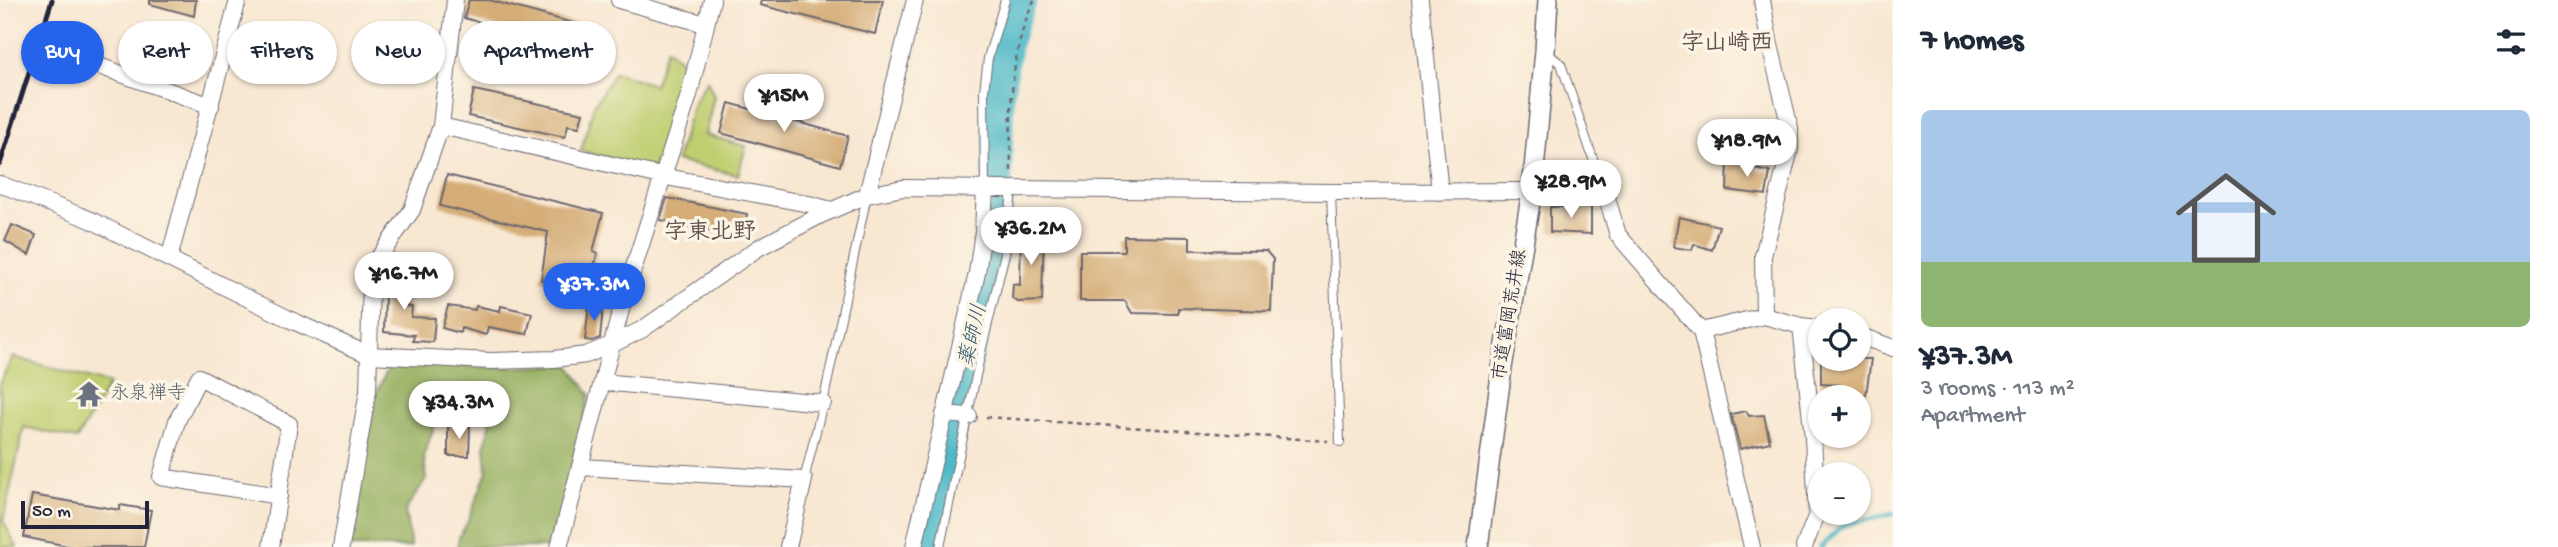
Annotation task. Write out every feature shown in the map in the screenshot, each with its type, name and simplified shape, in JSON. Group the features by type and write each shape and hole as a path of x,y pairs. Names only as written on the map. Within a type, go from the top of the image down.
{"street":[{"path":"169,259 238,0"},
{"path":"341,547 368,391 371,279 379,257 412,210 441,126 455,0"},
{"path":"618,0 705,24"},
{"path":"559,547 624,298 689,95 712,0"},
{"path":"867,195 915,0"},
{"path":"1420,0 1440,192"},
{"name":"市道富岡荒井線","path":"1478,547 1502,368 1532,191 1548,0"},
{"path":"1762,0 1790,128 1790,149 1763,256 1764,316"},
{"path":"104,68 211,106"},
{"path":"441,126 661,176 831,210"},
{"path":"0,184 91,220 291,320 369,355 443,360 554,359 586,355 643,329 758,248 831,210 867,195 903,188 1532,191 1606,195 1618,235 1701,331 1752,547"},
{"path":"914,547 977,272 983,232 985,187"},
{"path":"1701,331 1764,316 1808,327"},
{"path":"1801,326 1812,427 1817,514 1804,547"},
{"path":"1871,340 1893,348"},
{"path":"271,547 279,496 289,424 200,377 177,421 162,477 279,496"},
{"path":"602,382 823,403"},
{"path":"944,414 969,416"},
{"path":"581,467 804,480 788,547"}],"lane":[{"path":"985,187 984,91 988,58 1005,0"},
{"path":"1545,51 1561,64 1606,195"},
{"path":"940,547 1007,244 1012,188"},
{"path":"1331,192 1340,442"},
{"path":"804,480 867,195"}],"path":[{"path":"1012,188 1011,89 1016,53 1034,0"},
{"path":"969,416 1340,442"}],"green space":[{"path":"667,48 687,67 653,169 581,151 594,105 607,84 616,84 616,72 654,85"},
{"path":"707,80 714,96 705,135 746,146 738,175 676,161 694,101"},
{"path":"13,357 109,384 77,439 24,427 3,521 17,547 0,547 0,382"},
{"path":"390,364 504,368 569,365 590,394 554,547 457,547 487,471 485,445 491,421 468,411 439,413 424,455 426,479 405,511 411,547 349,547 374,398"}],"building":[{"path":"150,0 196,0 194,16 150,4"},
{"path":"469,0 489,0 565,21 475,21 464,18"},
{"path":"761,0 883,0 875,34 760,5"},
{"path":"474,90 583,113 579,127 568,125 565,137 468,116"},
{"path":"729,103 848,136 840,166 721,133"},
{"path":"1728,161 1744,161 1744,167 1770,172 1766,195 1727,190"},
{"path":"447,175 603,213 593,252 598,253 590,279 562,271 560,283 541,280 548,232 440,206"},
{"path":"667,198 747,214 742,237 660,220"},
{"path":"1550,207 1591,207 1591,234 1550,232"},
{"path":"1679,217 1719,226 1712,250 1694,244 1692,250 1673,247"},
{"path":"12,225 36,235 29,255 5,241"},
{"path":"1021,228 1044,229 1042,301 1018,302 1012,298 1013,284 1020,285"},
{"path":"1124,236 1190,237 1190,250 1266,251 1273,259 1271,311 1178,308 1178,314 1132,313 1125,301 1080,301 1080,251 1124,251"},
{"path":"385,276 412,282 406,306 412,307 411,317 435,318 433,342 413,341 414,335 384,332 385,295 381,293"},
{"path":"589,305 603,308 600,338 592,341 585,340"},
{"path":"448,306 475,310 476,306 500,311 501,306 532,313 527,334 488,327 486,335 461,328 460,333 442,328"},
{"path":"1821,371 1869,371 1867,385 1821,384"},
{"path":"1746,411 1749,416 1764,415 1770,442 1740,449 1731,414"},
{"path":"470,425 469,456 448,456 448,426"},
{"path":"32,495 120,510 120,505 151,510 144,547 72,547 24,537"}],"waterway":[{"name":"薬師川","path":"927,547 996,239 999,95 1007,41 1022,0"},
{"path":"1821,547 1843,525 1893,514"}],"railway":[{"path":"0,164 52,0"}],"place":[{"name":"永泉禅寺","path":"89,394"}],"district":[{"name":"字山崎西","path":"1727,44"},
{"name":"字東北野","path":"710,233"}]}
